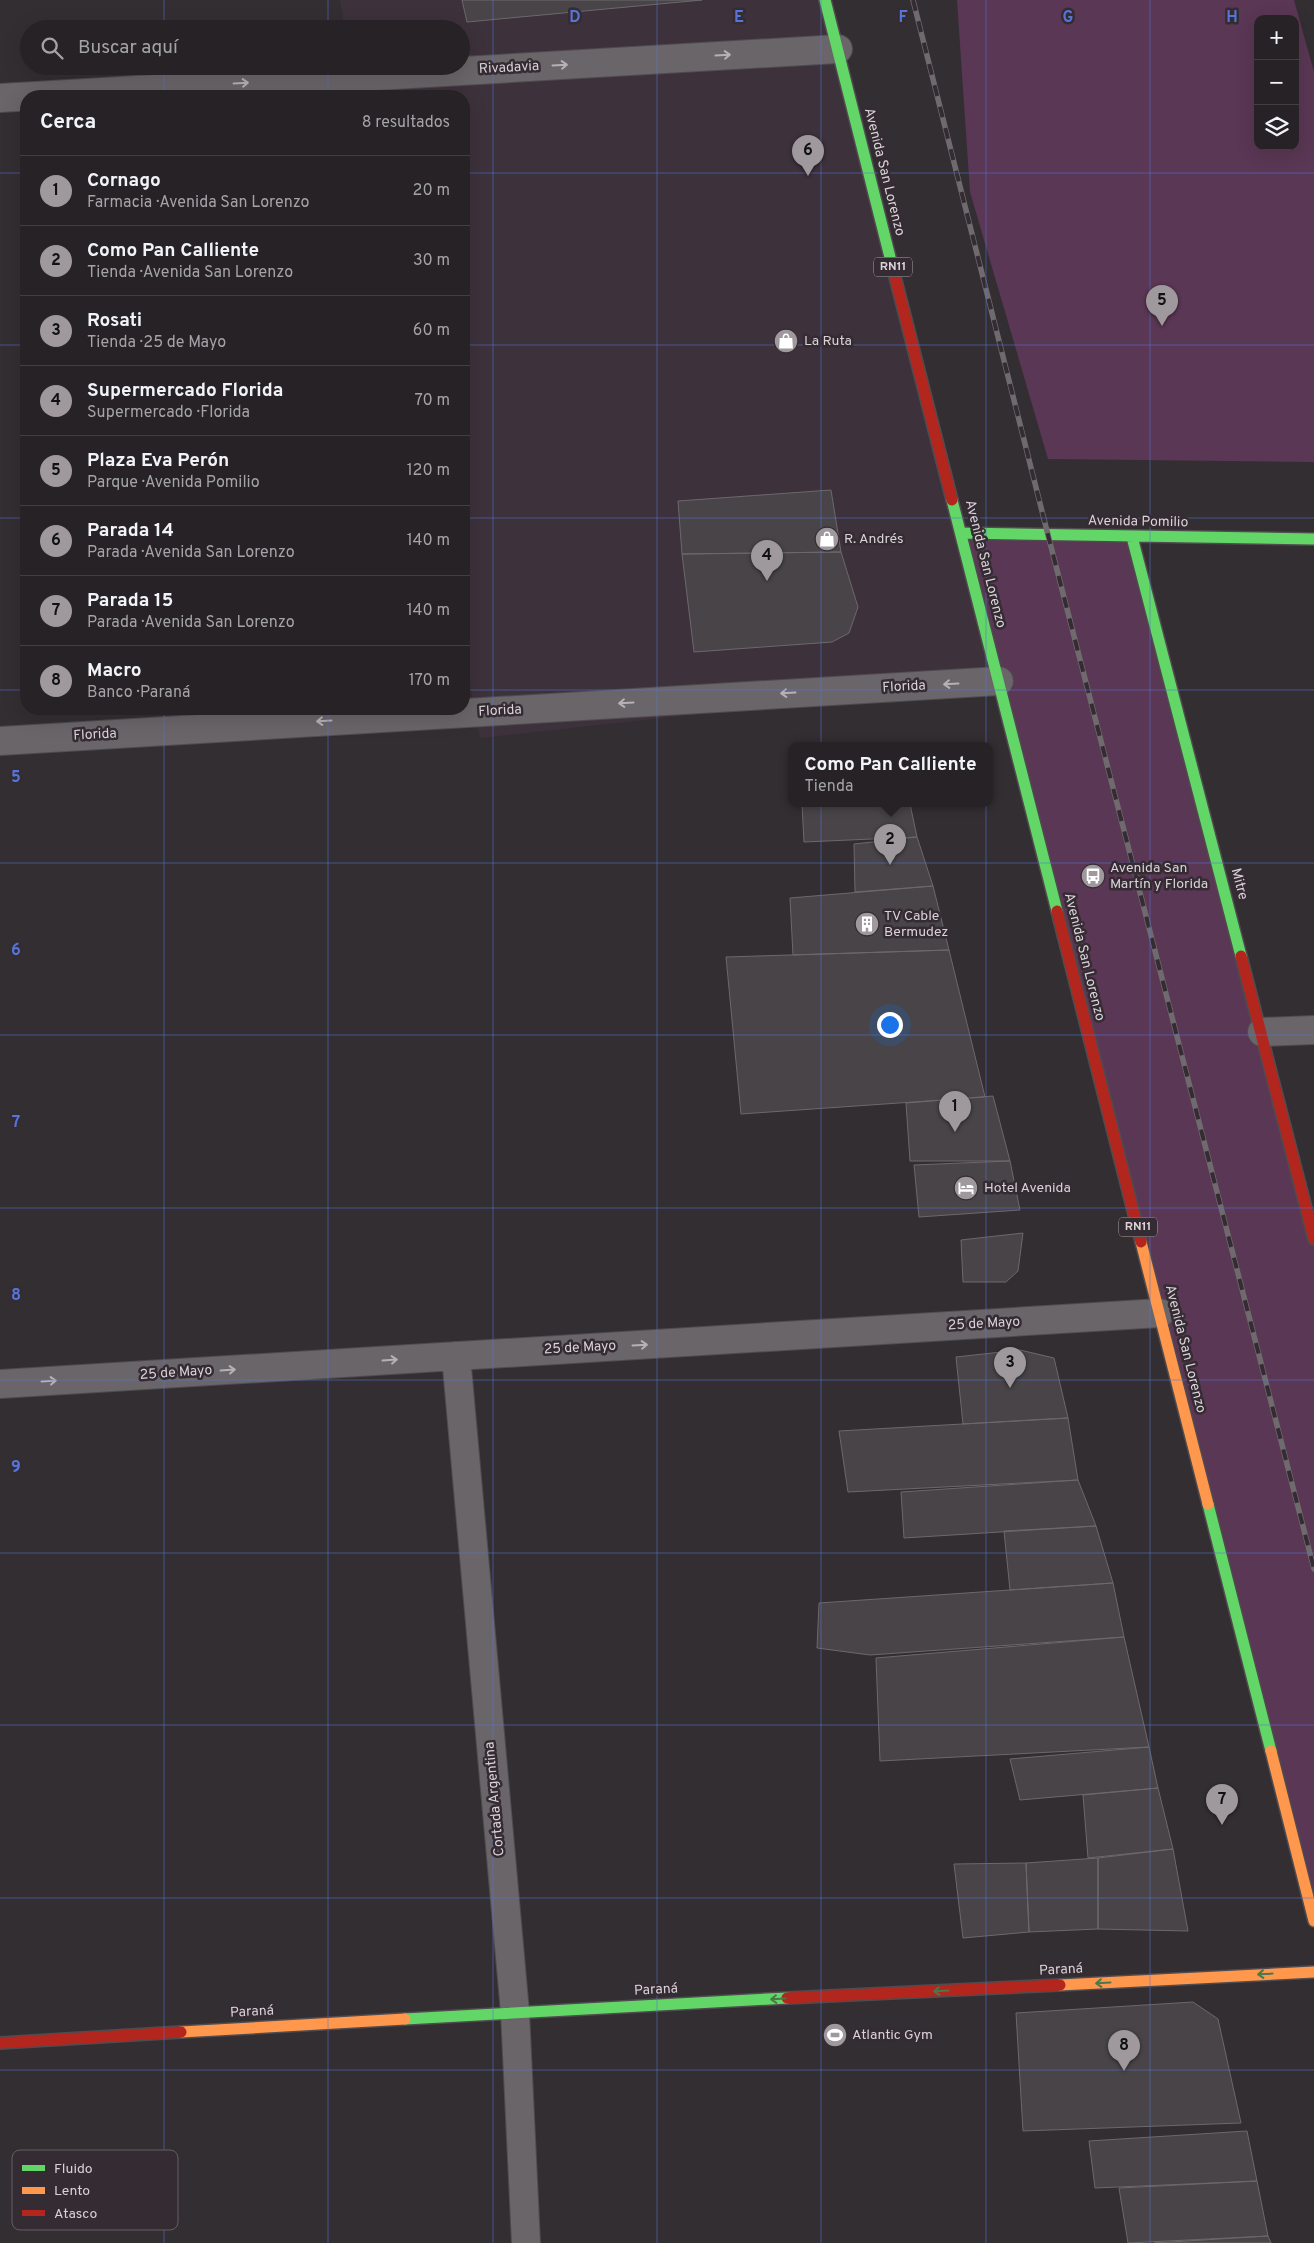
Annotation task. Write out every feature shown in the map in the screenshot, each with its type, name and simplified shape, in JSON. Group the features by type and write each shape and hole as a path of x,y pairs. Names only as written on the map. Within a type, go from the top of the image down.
{"street":[{"name":"Avenida San Lorenzo","path":"825,0 1314,1921"},
{"name":"Rivadavia","path":"470,71 838,49"},
{"name":"Rivadavia","path":"137,90 393,75"},
{"name":"Rivadavia","path":"0,98 20,97"},
{"name":"Avenida Pomilio","path":"961,533 1314,539"},
{"name":"Mitre","path":"1132,537 1262,1032 1314,1239"},
{"name":"Florida","path":"470,713 999,681"},
{"name":"Florida","path":"0,741 433,715"},
{"path":"1262,1032 1314,1030"},
{"name":"25 de Mayo","path":"0,1384 1160,1313"},
{"name":"Cortada Argentina","path":"456,1356 515,2012 526,2243"},
{"name":"Paraná","path":"0,2042 515,2012 1314,1972"}],"shaded area":[{"path":"340,0 823,0 999,681 480,738 470,684 470,90 357,90 354,75 470,75 470,20 343,20"},
{"path":"957,0 1294,0 1298,15 1254,15 1254,150 1299,150 1299,18 1314,72 1314,462 1048,459 970,192"},
{"path":"961,533 1132,537 1314,1239 1314,1921"}],"building":[{"path":"462,0 702,0 470,22 470,20 467,20"},
{"path":"831,490 841,552 682,554 678,501"},
{"path":"841,552 858,607 849,633 832,642 694,652 682,554"},
{"path":"802,807 911,807 917,837 804,842"},
{"path":"917,837 933,886 855,892 854,844"},
{"name":"TV Cable Bermudez","path":"933,886 949,950 793,955 790,898"},
{"path":"949,950 985,1097 741,1114 726,957"},
{"path":"993,1096 1010,1161 910,1161 906,1103"},
{"name":"Hotel Avenida","path":"1010,1161 1020,1210 919,1217 914,1165"},
{"path":"1023,1233 1018,1271 1006,1282 963,1282 961,1240"},
{"path":"1020,1350 1054,1358 1068,1418 963,1424 956,1357"},
{"path":"1068,1418 1078,1480 848,1492 839,1431"},
{"path":"1078,1480 1096,1526 904,1538 901,1492"},
{"path":"1096,1526 1113,1583 1010,1590 1004,1531"},
{"path":"1113,1583 1124,1637 870,1655 817,1648 819,1603"},
{"path":"1124,1637 1149,1747 880,1761 876,1658"},
{"path":"1149,1747 1158,1788 1020,1800 1010,1759"},
{"path":"1158,1788 1173,1849 1088,1858 1083,1795"},
{"path":"1173,1849 1188,1931 1098,1929 1098,1858"},
{"path":"1098,1858 1098,1929 1029,1932 1026,1863"},
{"path":"1026,1863 1029,1932 963,1938 954,1864"},
{"path":"1193,2002 1218,2019 1241,2123 1023,2131 1016,2013"},
{"path":"1247,2131 1257,2181 1095,2188 1089,2141"},
{"path":"1257,2181 1268,2236 1128,2243 1119,2188"},
{"path":"1268,2236 1271,2243 1154,2243"}],"railway":[{"path":"913,0 1048,535 1314,1569"}],"traffic: fast":[{"path":"825,0 892,265"},
{"path":"952,500 1057,911"},
{"path":"961,533 1314,539"},
{"path":"1132,537 1241,956"},
{"path":"1208,1504 1271,1751"},
{"path":"405,2019 787,1998"}],"traffic: slow":[{"path":"1141,1242 1208,1504"},
{"path":"1271,1751 1314,1921"},
{"path":"1060,1985 1314,1972"},
{"path":"181,2032 405,2019"}],"traffic: jam":[{"path":"892,265 952,500"},
{"path":"1057,911 1141,1242"},
{"path":"1241,956 1314,1239"},
{"path":"787,1998 1060,1985"},
{"path":"0,2043 181,2032"}],"place":[{"name":"Parada 14","path":"808,176"},
{"name":"Plaza Eva Perón","path":"1162,326"},
{"name":"La Ruta","path":"786,341"},
{"name":"R. Andrés","path":"827,539"},
{"name":"Supermercado Florida","path":"767,581"},
{"name":"Como Pan Calliente","path":"890,865"},
{"name":"Avenida San Martín y Florida","path":"1093,876"},
{"name":"TV Cable Bermudez","path":"867,924"},
{"name":"Cornago","path":"955,1132"},
{"name":"Hotel Avenida","path":"966,1188"},
{"name":"Rosati","path":"1010,1388"},
{"name":"Parada 15","path":"1222,1825"},
{"name":"Atlantic Gym","path":"835,2035"},
{"name":"Macro","path":"1124,2071"}]}
